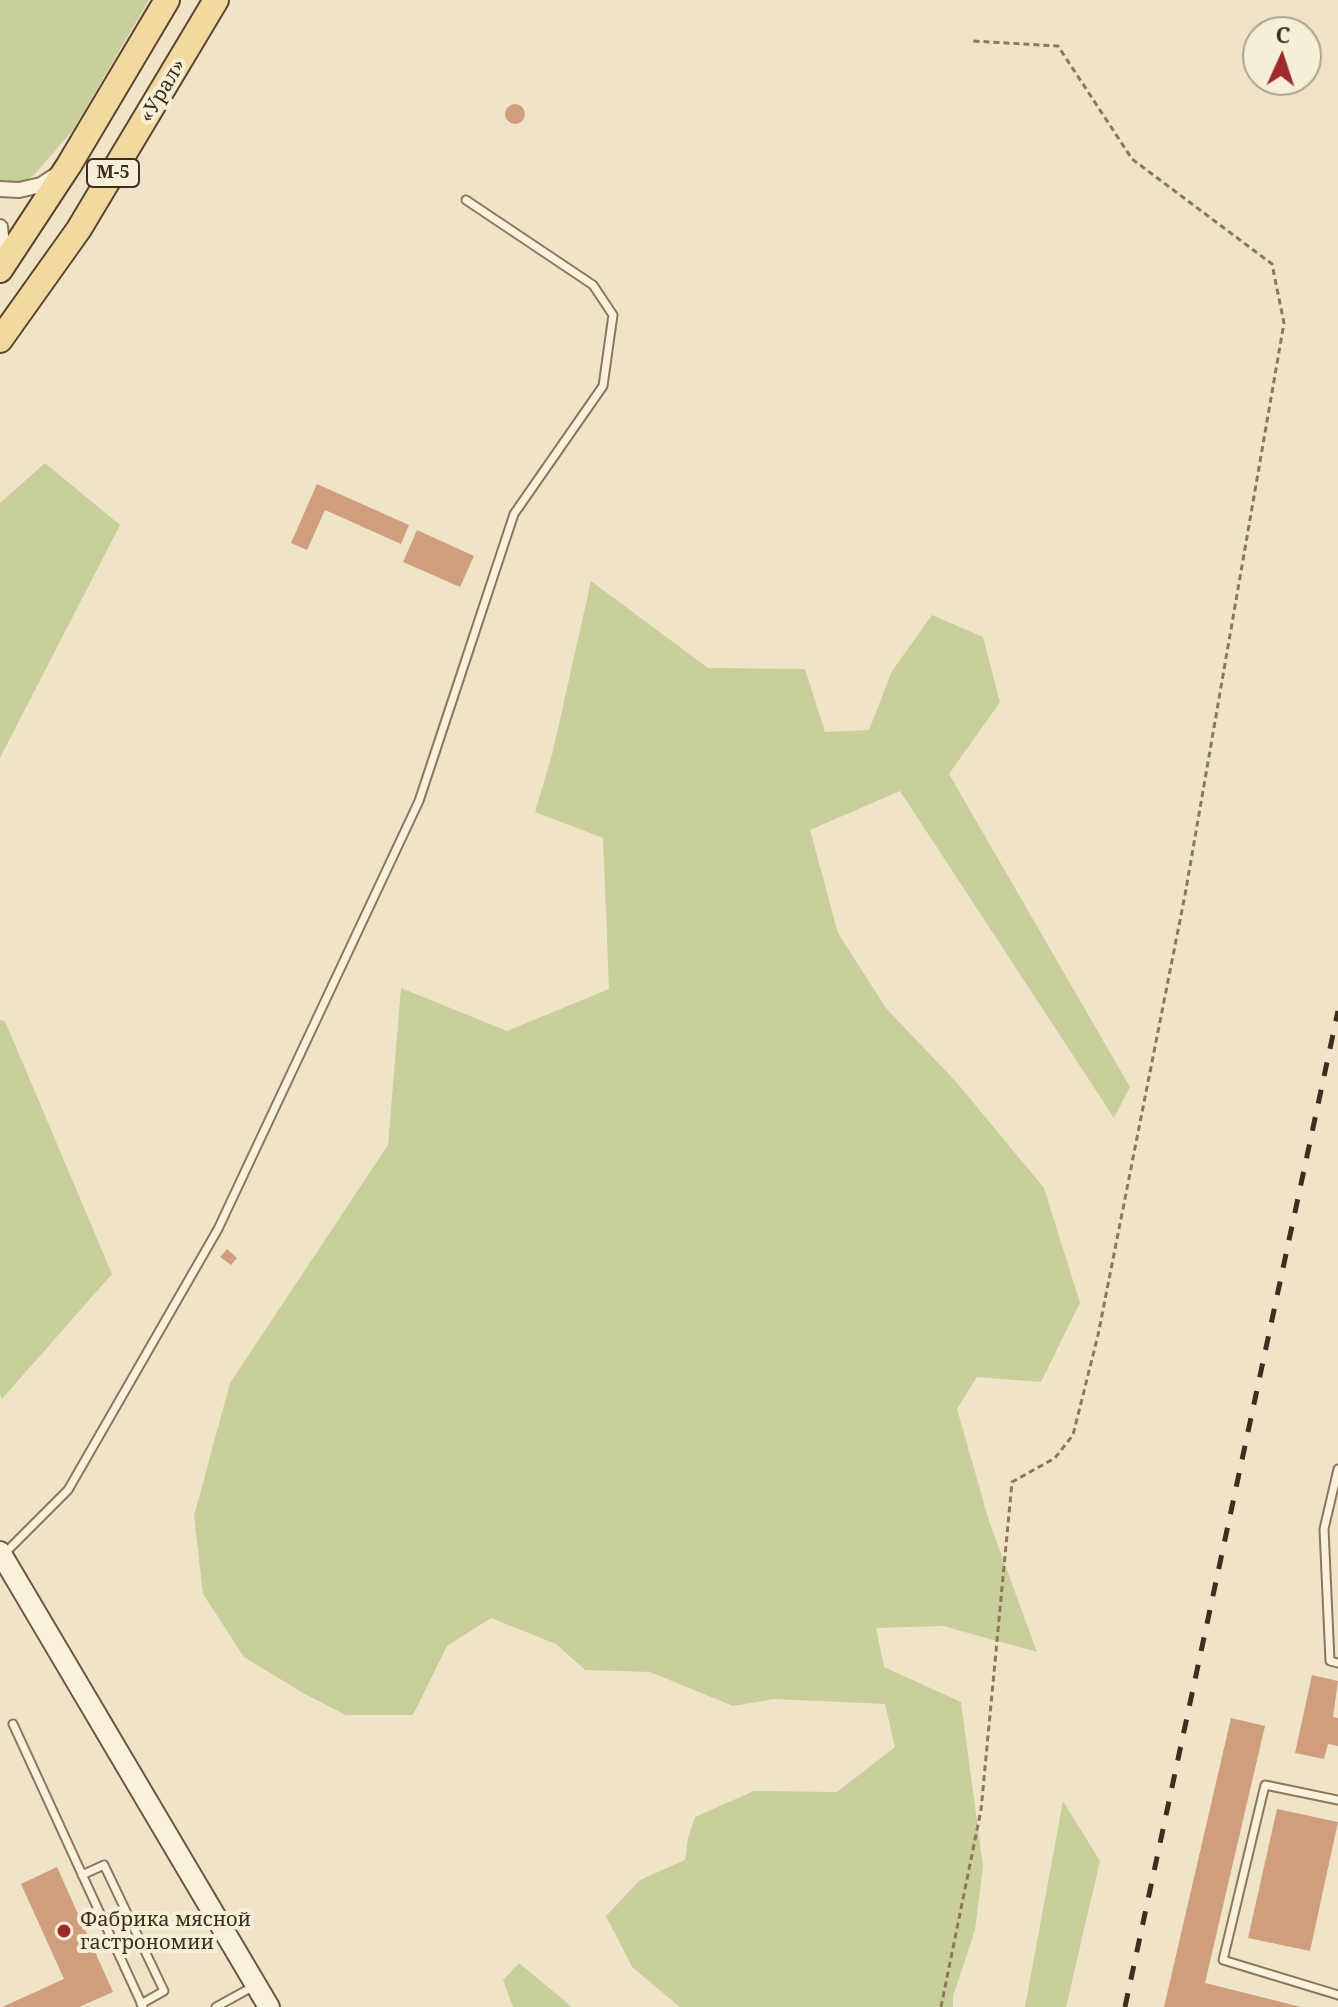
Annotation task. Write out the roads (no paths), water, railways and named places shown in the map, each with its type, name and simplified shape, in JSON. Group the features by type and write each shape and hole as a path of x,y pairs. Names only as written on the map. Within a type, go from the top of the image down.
{"main road":[{"name":"М-5","path":"2,267 69,165 167,0"},
{"name":"«Урал»","path":"0,340 79,229 216,0"},
{"path":"1,1554 269,2007"}],"street":[{"path":"0,189 19,190 41,185 69,165"},
{"path":"0,227 2,267"}],"lane":[{"path":"1,1554 68,1490 218,1229 419,801 514,514 603,386 613,315 593,285 466,200"},
{"path":"1338,1469 1324,1529 1330,1661 1338,1663"},
{"path":"13,1724 82,1875 142,2005 164,1991 104,1865 82,1875"},
{"path":"1338,1800 1265,1785 1223,1960 1338,1995"},
{"path":"216,2007 256,1985"}],"railway":[{"path":"1125,2007 1338,1011"}],"place":[{"name":"Фабрика мясной гастрономии","path":"64,1931"}]}
